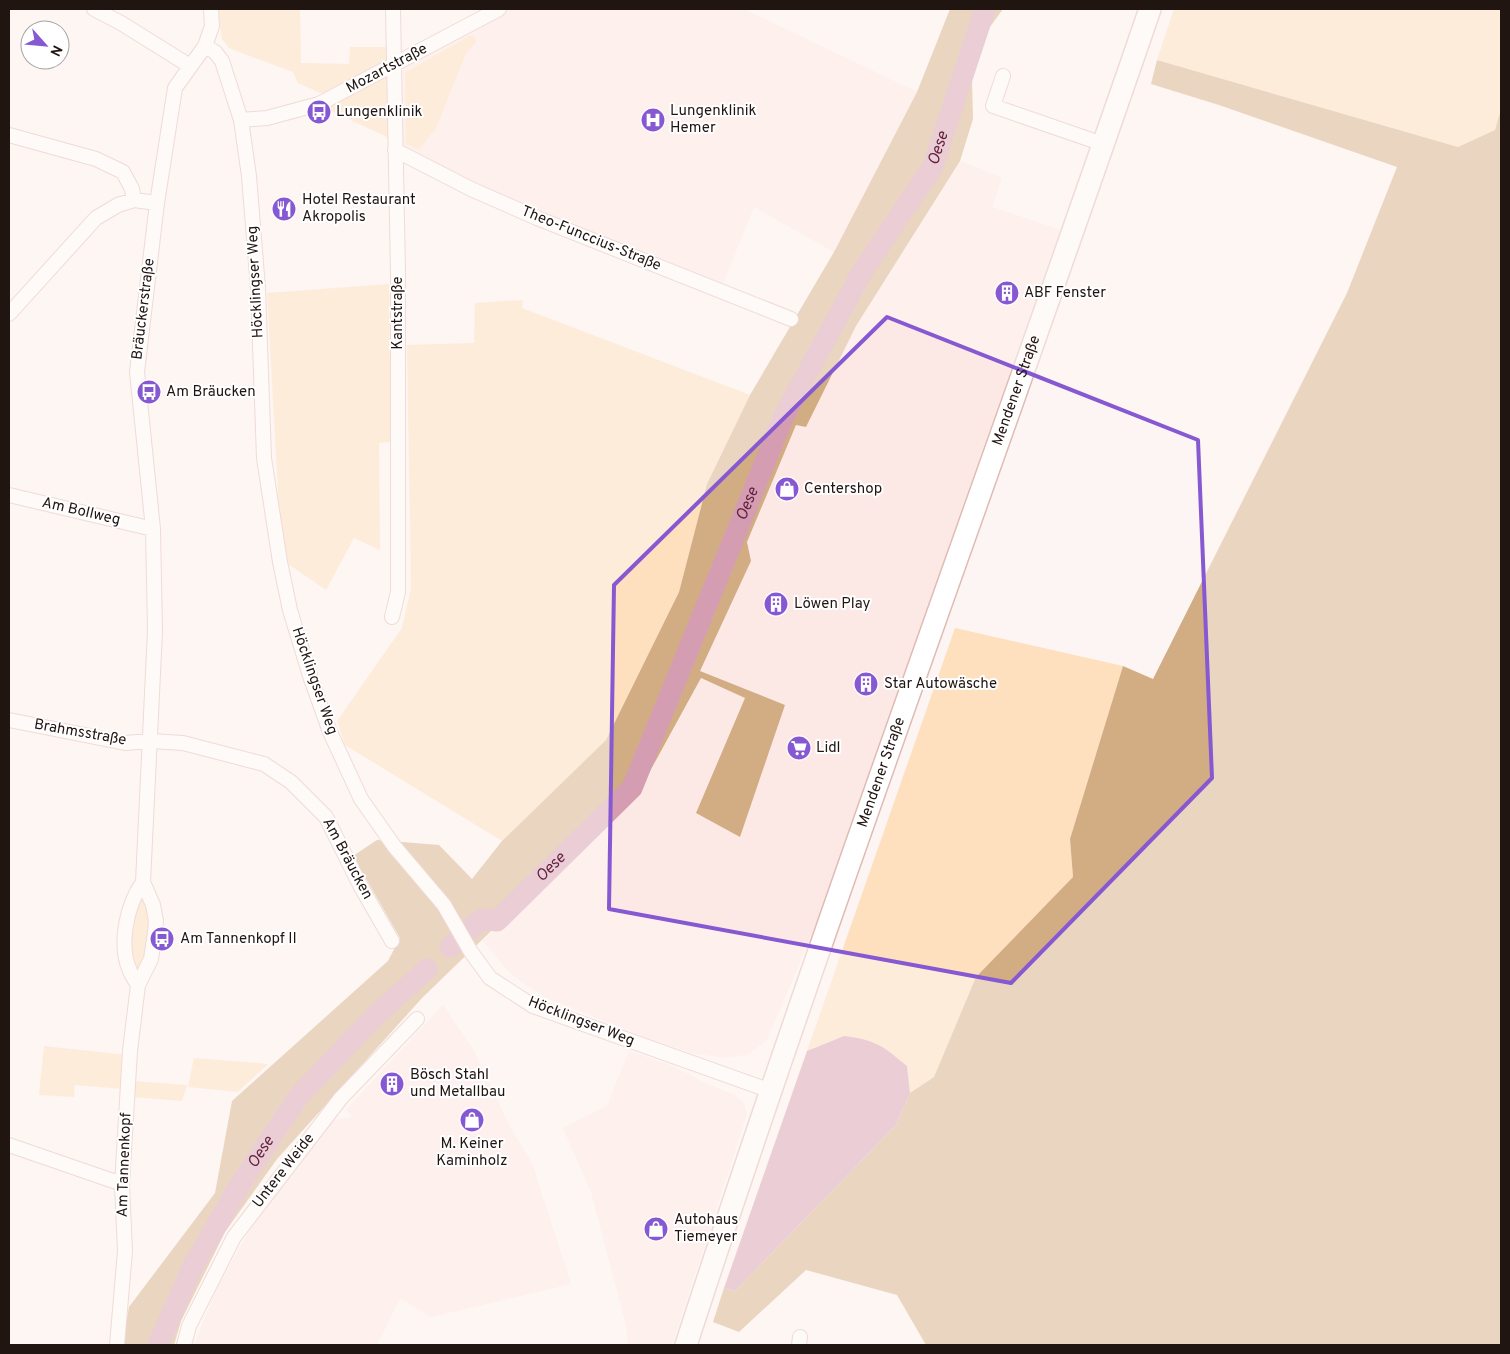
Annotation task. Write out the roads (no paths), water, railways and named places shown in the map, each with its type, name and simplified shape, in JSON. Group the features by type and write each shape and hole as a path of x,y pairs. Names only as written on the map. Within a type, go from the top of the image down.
{"main road":[{"name":"Mendener Straße","path":"686,1345 772,1091 1150,9"}],"street":[{"path":"94,9 121,23 190,66"},
{"name":"Bräuckerstraße","path":"151,741 155,631 153,529 137,372 157,203 175,88 205,46 212,26 210,9"},
{"name":"Kantstraße","path":"392,617 398,592 398,273 393,9"},
{"name":"Mozartstraße","path":"241,120 267,118 319,104 499,9"},
{"name":"Höcklingser Weg","path":"205,46 215,52 222,61 241,120 249,176 258,288 264,458 290,610 310,676 330,732 361,798 394,846 444,905 471,952 490,978 533,1006 772,1091"},
{"path":"1003,76 992,106 1103,144"},
{"path":"9,135 96,159 123,172 132,189 134,200"},
{"name":"Theo-Funccius-Straße","path":"395,150 471,189 538,218 792,319"},
{"path":"9,314 96,218 118,205 134,200 157,203"},
{"name":"Am Bollweg","path":"9,494 153,529"},
{"name":"Brahmsstraße","path":"9,720 125,743 151,741"},
{"name":"Am Tannenkopf","path":"117,1345 125,1251 122,1184 130,1051 138,985 151,959 155,934 153,905 143,882 151,741"},
{"name":"Am Bräucken","path":"151,741 183,743 264,764 291,782 326,817 361,887 392,941"},
{"name":"Am Tannenkopf","path":"138,985 130,970 125,954 125,927 132,899 143,882"},
{"name":"Untere Weide","path":"184,1345 189,1326 234,1237 341,1098 417,1019"},
{"path":"9,1144 122,1184"}],"waterway":[{"name":"Oese","path":"450,947 481,919 497,921 632,788 783,418 862,272 933,166 985,9"},
{"name":"Oese","path":"158,1345 193,1266 241,1183 298,1097 377,1014 427,969"}],"place":[{"name":"Lungenklinik","path":"319,112"},
{"name":"Lungenklinik Hemer","path":"653,120"},
{"name":"Hotel Restaurant Akropolis","path":"284,209"},
{"name":"ABF Fenster","path":"1007,293"},
{"name":"Am Bräucken","path":"149,392"},
{"name":"Centershop","path":"787,489"},
{"name":"Löwen Play","path":"776,604"},
{"name":"Star Autowäsche","path":"866,684"},
{"name":"Lidl","path":"799,748"},
{"name":"Am Tannenkopf II","path":"162,939"},
{"name":"Bösch Stahl und Metallbau","path":"392,1084"},
{"name":"M. Keiner Kaminholz","path":"472,1120"},
{"name":"Autohaus Tiemeyer","path":"656,1229"}]}
